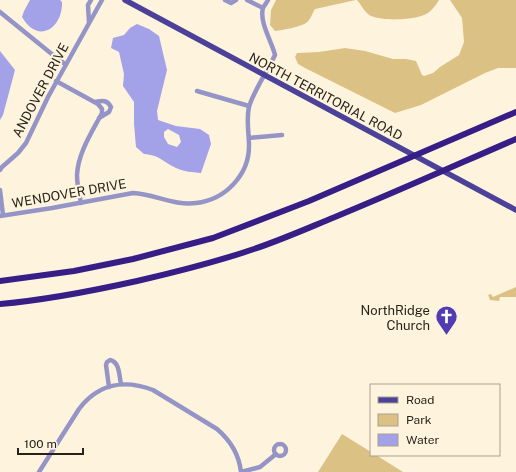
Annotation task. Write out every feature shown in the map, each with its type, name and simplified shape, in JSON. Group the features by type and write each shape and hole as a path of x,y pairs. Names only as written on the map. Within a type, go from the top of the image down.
{"highway":[{"path":"0,282 81,270 148,255 213,238 309,201 516,112"},
{"path":"0,304 50,298 100,289 167,274 253,249 292,235 405,188 445,169 516,139"}],"main road":[{"name":"NORTH TERRITORIAL ROAD","path":"125,0 516,210"}],"street":[{"name":"ANDOVER DRIVE","path":"89,23 88,5 91,0"},
{"name":"ANDOVER DRIVE","path":"0,170 2,163 18,153 26,143 56,81 102,0"},
{"path":"225,0 231,3 236,0"},
{"path":"248,0 263,8 268,0"},
{"name":"WENDOVER DRIVE","path":"2,216 133,193 145,194 185,203 197,203 210,200 226,191 240,177 248,158 249,106 275,55 264,26 263,8"},
{"path":"0,12 53,56 66,64"},
{"path":"56,81 94,102 102,109 78,166 77,181 81,203"},
{"path":"197,91 249,106"},
{"path":"94,102 104,101 111,107 109,112 99,118"},
{"path":"249,138 282,135"},
{"path":"0,190 2,216"},
{"path":"109,387 106,365 110,360 115,361 117,364 121,384"},
{"path":"39,472 82,405 92,395 109,387 121,384 136,385 153,390 218,429 234,448 242,472 260,466 276,454"}],"green space":[{"path":"276,0 356,0 315,9 308,22 296,27 275,31 270,25 271,10"},
{"path":"357,0 439,0 432,10 424,15 410,18 382,19 369,15"},
{"path":"450,0 516,0 516,68 498,68 421,105 395,113 305,68 298,64 295,57 297,53 319,52 345,48 365,51 393,59 416,61 422,75 424,76 433,73 459,55 464,42 462,18"},
{"path":"516,287 516,297 500,297 499,301 490,300 488,295 491,294 493,297"},
{"path":"342,434 370,451 370,456 378,456 403,472 318,472"}],"water":[{"path":"30,0 60,0 62,2 61,11 54,26 48,30 42,31 35,30 28,25 22,17"},
{"path":"137,24 149,29 159,36 167,70 157,111 158,120 176,126 200,129 209,135 211,144 201,173 188,172 179,169 158,157 144,154 136,147 134,102 123,86 124,74 119,52 111,48 113,38 124,35 130,28","holes":["168,129 179,135 181,142 177,147 168,144 164,137 164,132"]},
{"path":"0,51 15,70 3,115 0,120"}],"place":[{"name":"NorthRidge Church","path":"446,336"}]}
